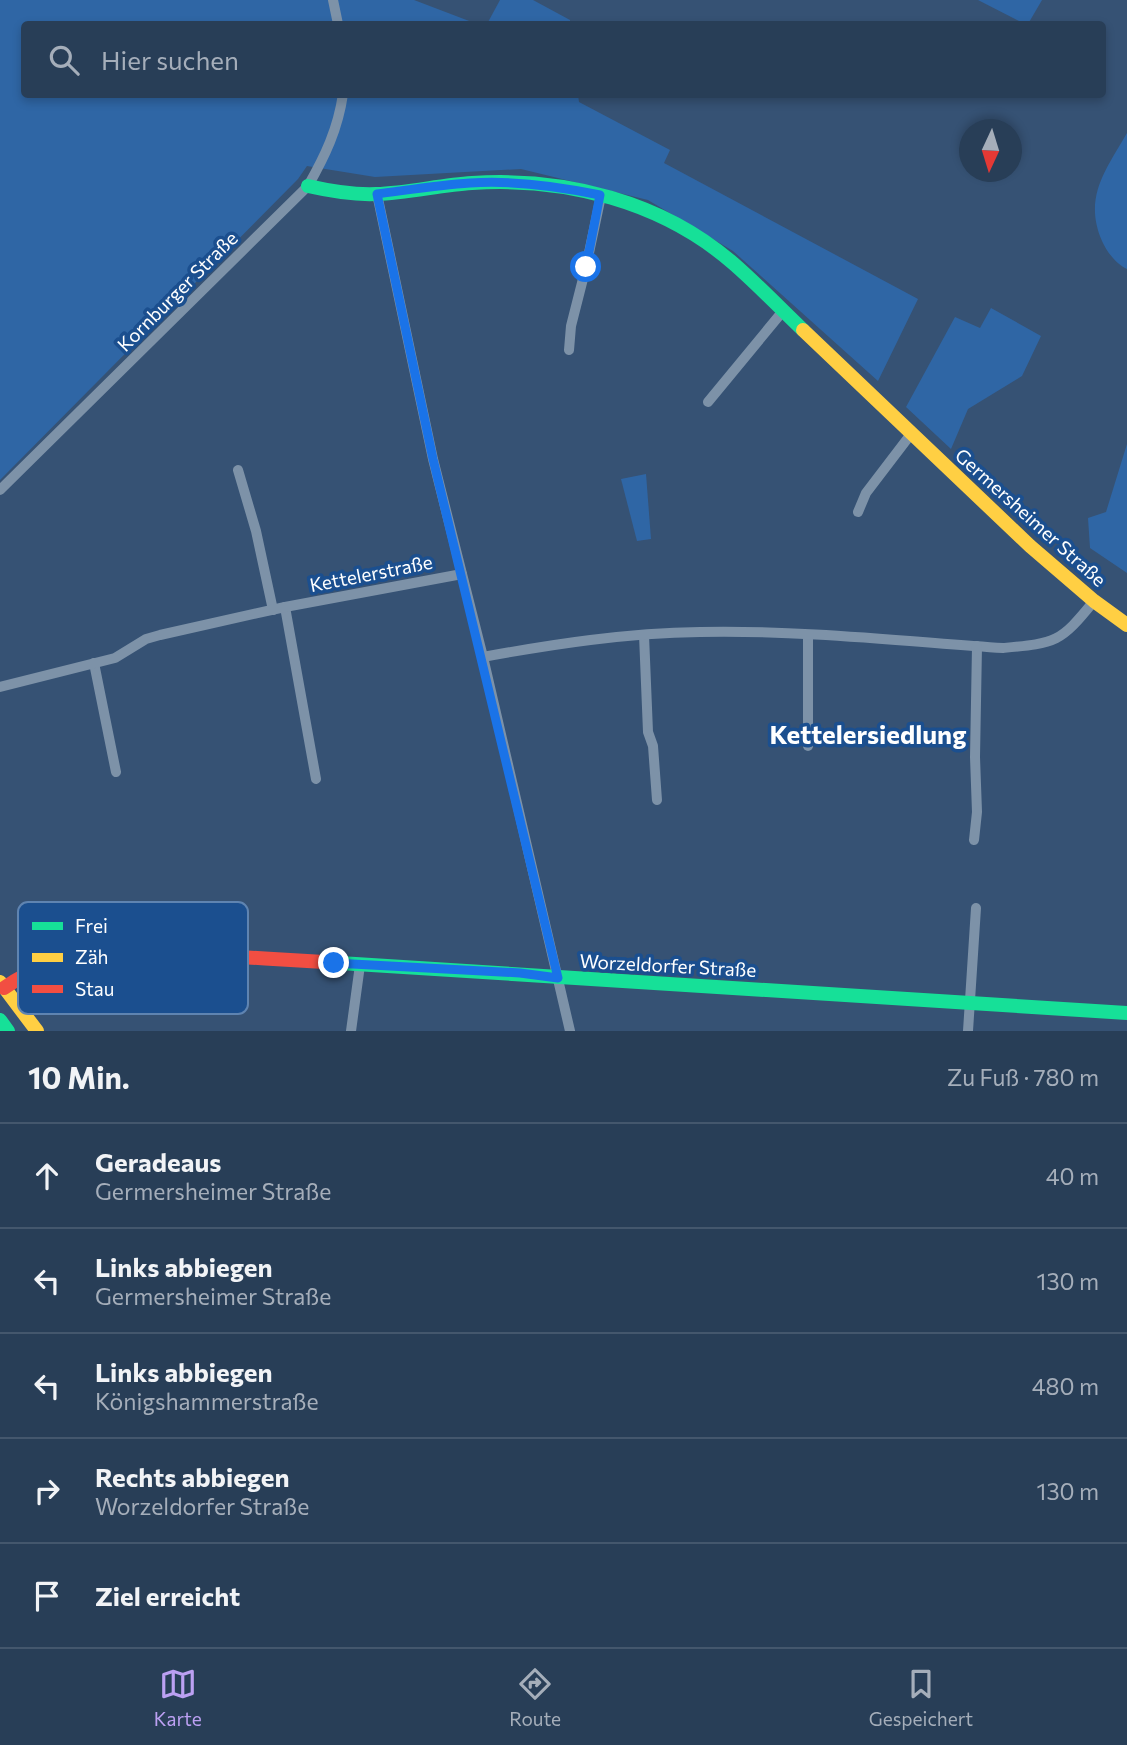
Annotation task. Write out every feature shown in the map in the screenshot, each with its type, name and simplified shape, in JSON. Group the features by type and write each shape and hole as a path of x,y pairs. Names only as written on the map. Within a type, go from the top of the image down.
{"street":[{"path":"333,0 337,21"},
{"name":"Kornburger Straße","path":"0,491 308,186 328,152 338,124 342,98"},
{"name":"Germersheimer Straße","path":"308,186 377,194 469,183 546,184 600,195 631,205 689,231 733,263 1030,546 1094,601 1127,625"},
{"path":"377,194 433,459 483,657 570,1031"},
{"path":"569,350 571,326 600,195"},
{"path":"708,401 783,311"},
{"path":"858,512 866,493 911,434"},
{"path":"238,470 256,531 273,610"},
{"name":"Kettelerstraße","path":"0,687 115,658 146,639 160,635 285,607 462,574"},
{"path":"483,657 595,638 751,631 1003,648 1044,644 1069,631 1094,601"},
{"name":"Kettelerstraße","path":"285,607 316,779"},
{"path":"644,635 649,732 653,746 657,800"},
{"path":"808,635 808,746"},
{"path":"974,840 977,812 977,646"},
{"path":"94,663 116,772"},
{"path":"968,1031 976,908"},
{"name":"Worzeldorfer Straße","path":"248,957 1127,1013"},
{"path":"351,1031 360,965"},
{"name":"Worzeldorfer Straße","path":"2,985 18,977"},
{"path":"2,985 18,1006"},
{"path":"24,1014 37,1031"},
{"path":"0,1020 8,1031"}],"shaded area":[{"path":"0,0 414,0 469,21 21,21 21,98 578,98 579,102 670,150 664,163 918,299 878,381 733,251 648,200 521,169 375,177 307,166 298,179 0,480"},
{"path":"500,0 533,0 570,20 570,21 489,21"},
{"path":"978,0 1042,0 1030,21 1019,21"},
{"path":"1127,133 1127,269 1116,261 1104,245 1095,211 1100,184"},
{"path":"991,308 1041,336 1022,376 968,409 951,449 906,407 955,317 980,328"},
{"path":"1127,444 1127,573 1090,548 1088,518 1106,512"},
{"path":"646,474 651,539 637,541 621,479"}],"traffic: fast":[{"path":"308,186 376,194 460,184 507,182 577,189 611,198 644,209 706,242 743,272 803,330"},
{"path":"324,962 1127,1013"},
{"path":"0,1020 8,1031"}],"traffic: slow":[{"path":"803,330 1030,546 1094,601 1127,625"},
{"path":"0,982 18,1006"},
{"path":"24,1014 37,1031"}],"traffic: jam":[{"path":"248,958 324,962"},
{"path":"4,988 18,979"}],"district":[{"name":"Kettelersiedlung","path":"868,733"}],"route":[{"path":"334,963 461,972 520,973 558,978 483,657 433,459 377,194 469,183 505,182 546,184 600,195 586,267"}]}
